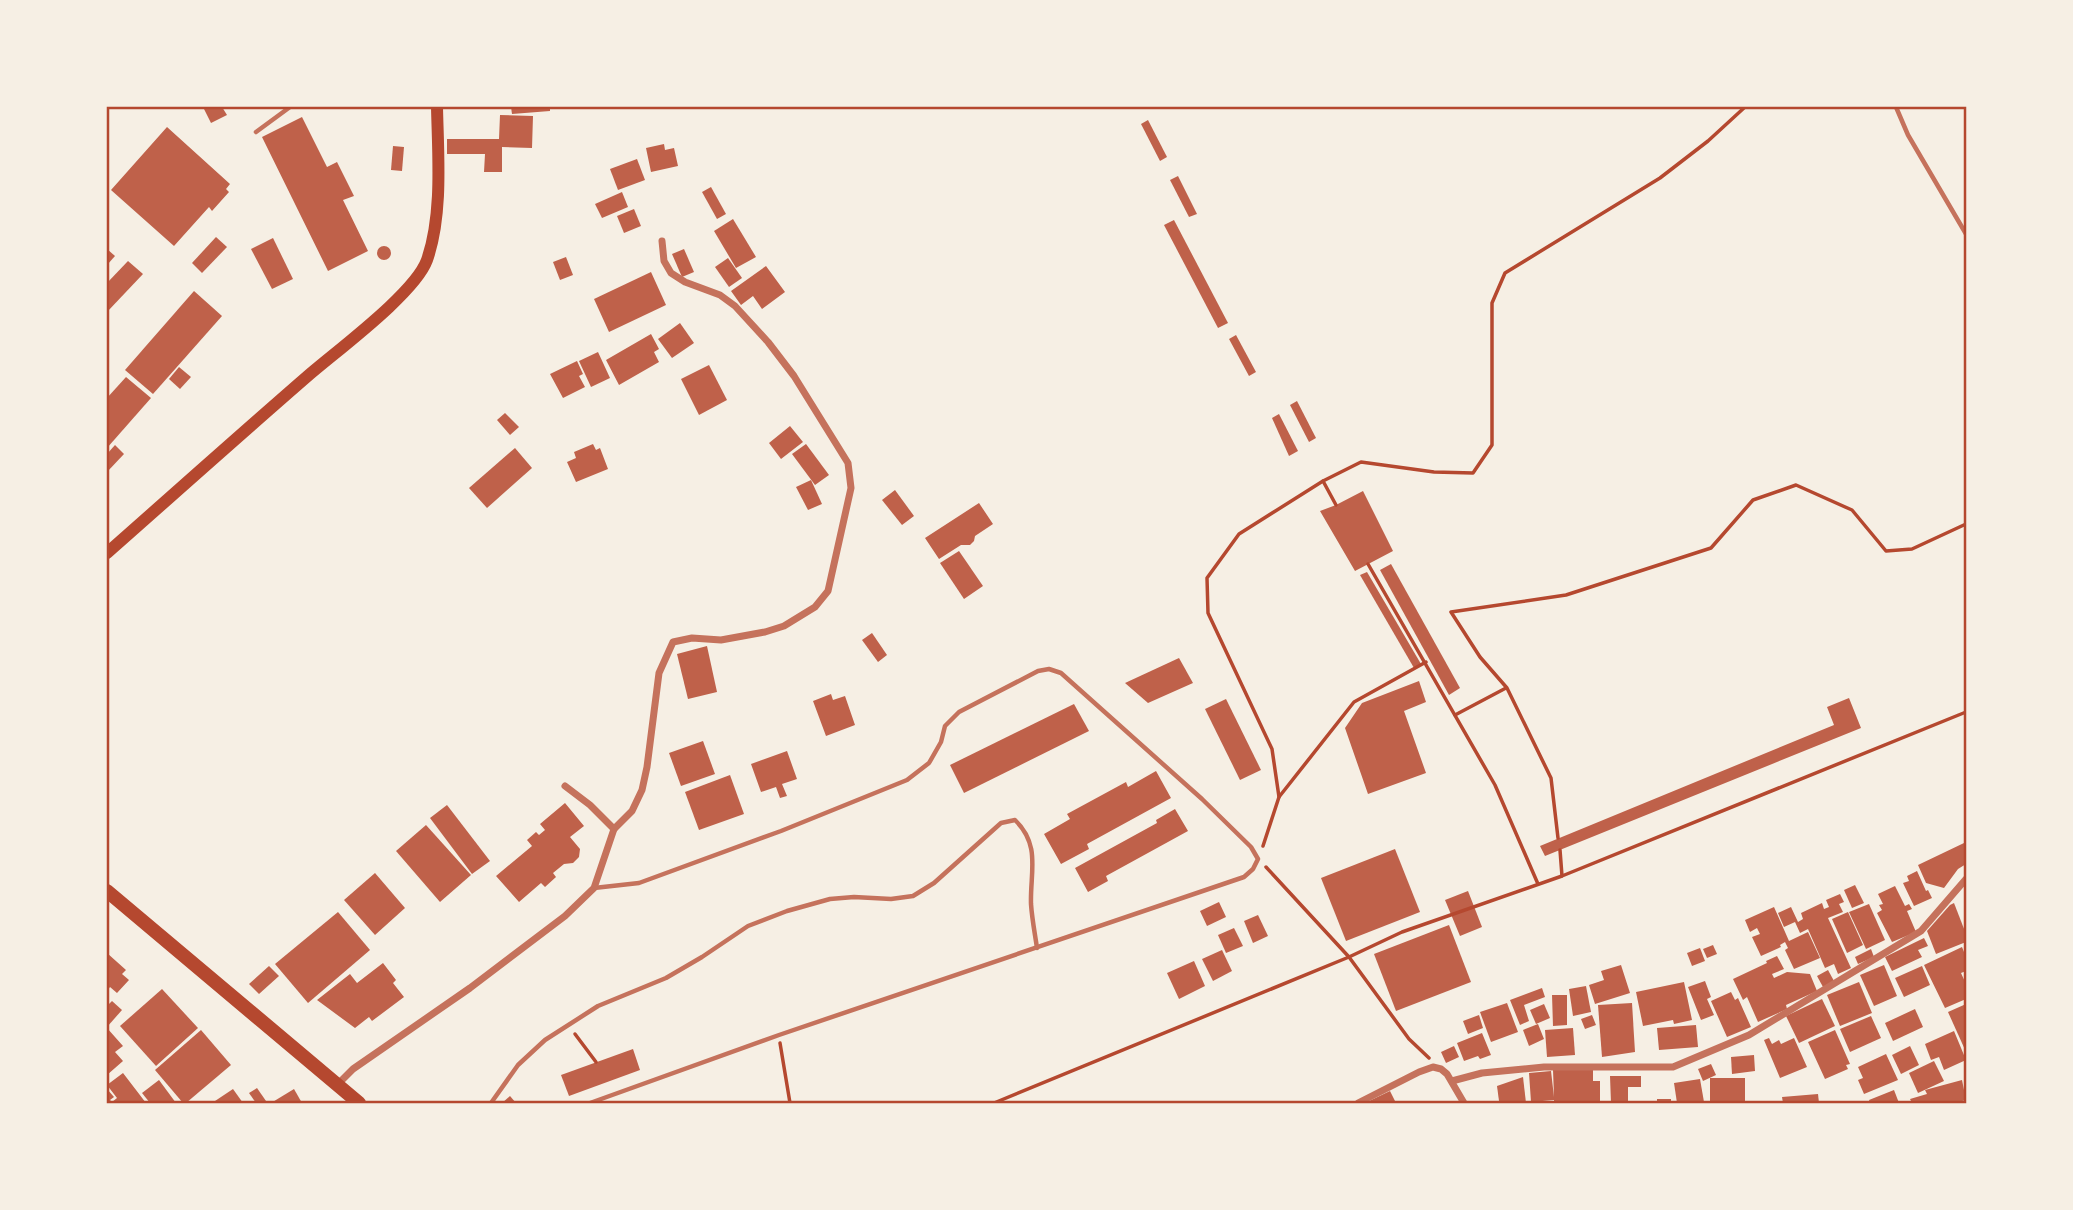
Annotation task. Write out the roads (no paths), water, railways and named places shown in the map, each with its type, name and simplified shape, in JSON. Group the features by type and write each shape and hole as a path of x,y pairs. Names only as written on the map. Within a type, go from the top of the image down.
{"highway":[{"path":"107,891 359,1103"}],"main road":[{"path":"107,553 411,285 426,262 433,239 437,211 437,107"}],"street":[{"path":"337,1085 353,1069 470,988 565,916 594,888 614,829 632,811 642,790 659,673 673,642 692,638 721,640 784,626 816,607 828,591 851,488 848,463 794,376 768,342 735,306 720,295 685,282 671,273 664,261 662,241"},
{"path":"565,786 590,805 614,829"},
{"path":"1452,1081 1495,1071 1544,1067 1673,1066 1749,1035 1922,931 1966,879"},
{"path":"1358,1103 1433,1067 1441,1069 1452,1081 1464,1103"}],"lane":[{"path":"256,132 290,107"},
{"path":"1895,107 1908,135 1966,234"},
{"path":"590,1103 779,1035 1244,877 1254,869 1258,859 1251,846 1202,799 1061,673 1049,669 1026,676 959,712 945,726 942,742 929,763 907,780 781,831 639,883 594,888"},
{"path":"491,1103 518,1065 545,1040 598,1006 686,967 748,926 788,911 830,899 913,897 934,883 1002,823 1015,820 1025,830 1032,848 1031,904 1037,948"}]}
